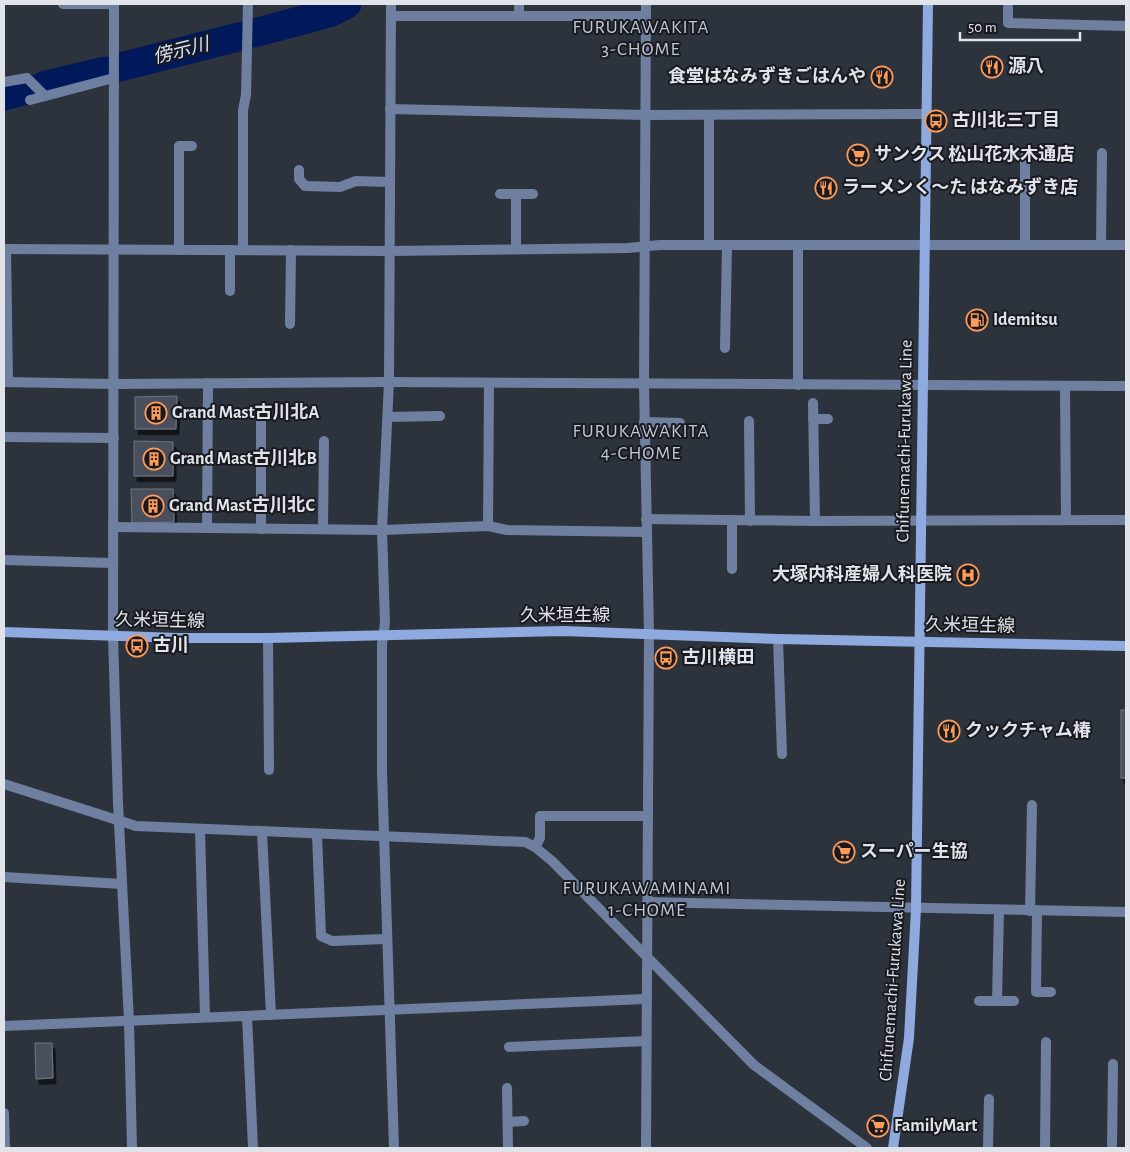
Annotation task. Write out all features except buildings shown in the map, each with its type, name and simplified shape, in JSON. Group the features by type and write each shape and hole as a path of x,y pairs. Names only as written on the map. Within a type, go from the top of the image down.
{"street":[{"path":"63,4 114,4 113,636 129,1021 132,1148"},
{"path":"243,250 243,110 246,95 248,4"},
{"path":"391,4 389,382 382,530 384,634 383,837 394,1148"},
{"path":"519,4 519,16"},
{"path":"646,4 643,247 648,633 646,1148"},
{"name":"Chifunemachi-Furukawa Line","path":"893,1148 909,1038 916,909 918,642 928,4"},
{"path":"1008,4 1008,23 1126,26"},
{"path":"391,16 645,16"},
{"path":"4,82 27,78 46,96"},
{"path":"30,100 114,78"},
{"path":"390,109 644,115 926,114"},
{"path":"709,114 709,245"},
{"path":"179,250 179,146 192,146"},
{"path":"1101,245 1102,153"},
{"path":"1024,156 1025,245"},
{"path":"299,170 299,180 305,186 340,187 356,181 389,182"},
{"path":"500,194 532,194"},
{"path":"516,194 516,249"},
{"path":"1126,245 709,245 389,251 5,249 6,382 114,384 389,382 1126,386"},
{"path":"725,348 727,245"},
{"path":"798,246 798,384"},
{"path":"230,250 230,291"},
{"path":"290,324 291,250"},
{"path":"208,383 208,528"},
{"path":"488,526 490,383"},
{"path":"1065,386 1066,520"},
{"path":"813,403 814,521"},
{"path":"388,417 440,416"},
{"path":"813,419 828,419"},
{"path":"749,421 750,520"},
{"path":"261,422 261,529"},
{"path":"644,422 680,423"},
{"path":"4,437 114,438"},
{"path":"323,529 324,441"},
{"path":"646,520 1126,520"},
{"path":"732,520 732,569"},
{"path":"113,528 382,530 488,526 507,530 646,532"},
{"path":"4,560 113,563"},
{"name":"久米垣生線","path":"4,632 113,636 268,638 555,631 778,639 1126,646"},
{"path":"268,638 269,770"},
{"path":"778,639 782,754"},
{"path":"4,784 120,823 152,827 525,842 552,860 754,1065 867,1148"},
{"path":"1032,805 1036,992 1051,992"},
{"path":"535,847 540,838 540,816 648,816"},
{"path":"200,830 205,1017"},
{"path":"262,832 271,1015"},
{"path":"316,834 321,936 332,941 386,939"},
{"path":"4,877 122,884"},
{"path":"647,902 1126,912"},
{"path":"997,1001 999,910"},
{"path":"4,1026 646,999"},
{"path":"979,1001 1014,1001"},
{"path":"247,1016 253,1148"},
{"path":"509,1047 646,1042"},
{"path":"1045,1148 1046,1042"},
{"path":"1112,1148 1113,1064"},
{"path":"507,1088 508,1148"},
{"path":"988,1148 989,1099"},
{"path":"4,1113 5,1148"},
{"path":"508,1122 524,1121"}],"waterway":[{"name":"傍示川","path":"254,33 329,13 347,4"},
{"name":"傍示川","path":"120,67 242,36"},
{"name":"傍示川","path":"45,85 105,71"},
{"name":"傍示川","path":"4,96 30,89"}],"place":[{"name":"源八","path":"992,67"},
{"name":"食堂はなみずきごはんや","path":"882,77"},
{"name":"古川北三丁目","path":"936,121"},
{"name":"サンクス 松山花水木通店","path":"858,155"},
{"name":"ラーメンく～た はなみずき店","path":"826,188"},
{"name":"Idemitsu","path":"977,320"},
{"name":"Grand Mast古川北A","path":"156,413"},
{"name":"Grand Mast古川北B","path":"154,459"},
{"name":"Grand Mast古川北C","path":"153,506"},
{"name":"大塚内科産婦人科医院","path":"968,575"},
{"name":"古川","path":"137,646"},
{"name":"古川横田","path":"666,658"},
{"name":"クックチャム椿","path":"949,731"},
{"name":"スーパー生協","path":"844,852"},
{"name":"FamilyMart","path":"878,1126"}],"district":[{"name":"FURUKAWAKITA 3-CHOME","path":"641,38"},
{"name":"FURUKAWAKITA 4-CHOME","path":"641,442"},
{"name":"FURUKAWAMINAMI 1-CHOME","path":"647,899"}]}
